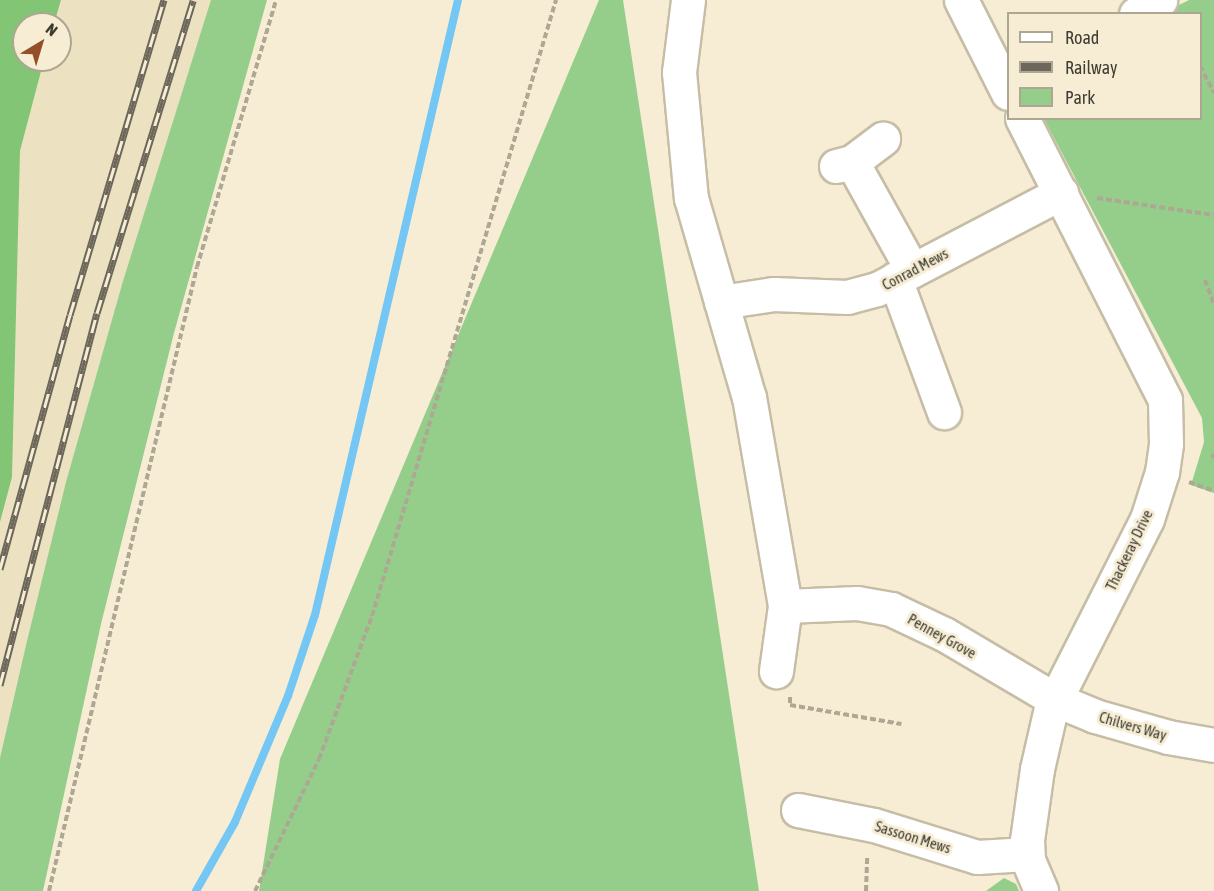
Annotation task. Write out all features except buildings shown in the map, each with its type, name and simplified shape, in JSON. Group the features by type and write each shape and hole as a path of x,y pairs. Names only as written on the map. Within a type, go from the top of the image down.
{"street":[{"path":"688,0 679,72 691,198 749,397 785,606 776,671"},
{"path":"961,0 1007,88"},
{"path":"1139,12 1160,0"},
{"name":"Thackeray Drive","path":"1023,120 1165,400 1166,444 1147,519 1054,699 1037,769 1027,854 1041,891"},
{"path":"883,139 844,164 903,274 944,412"},
{"name":"Conrad Mews","path":"721,302 774,294 847,297 877,289 1061,193"},
{"name":"Penney Grove","path":"785,606 857,603 897,612 1054,699"},
{"name":"Chilvers Way","path":"1054,699 1138,729 1214,745"},
{"name":"Sassoon Mews","path":"798,810 874,825 977,857 1027,854"}],"path":[{"path":"49,891 197,267 276,0"},
{"path":"255,891 319,759 372,616 556,0"},
{"path":"1202,70 1214,92"},
{"path":"1061,193 1214,215"},
{"path":"1205,280 1214,305"},
{"path":"776,671 792,674 790,705 901,724"},
{"path":"866,891 864,870 874,825"}],"shaded area":[{"path":"61,0 259,0 0,891 0,255 20,151 41,72 72,72 72,12 58,12"}],"green space":[{"path":"0,0 61,0 58,12 12,12 12,72 41,72 20,151 12,477 0,522"},
{"path":"211,0 267,0 174,333 101,624 43,891 0,891 0,758 27,641 66,482 123,281"},
{"path":"599,0 623,0 759,891 259,891 280,759"},
{"path":"1189,0 1214,0 1214,493 1191,485 1204,442 1202,418 1045,120 1202,120 1202,12 1165,12"},
{"path":"1004,878 1016,884 1019,891 986,891"}],"waterway":[{"path":"196,891 235,822 288,696 315,615 458,0"}],"railway":[{"path":"0,569 70,315 164,0"},
{"path":"0,685 97,313 193,0"}]}
